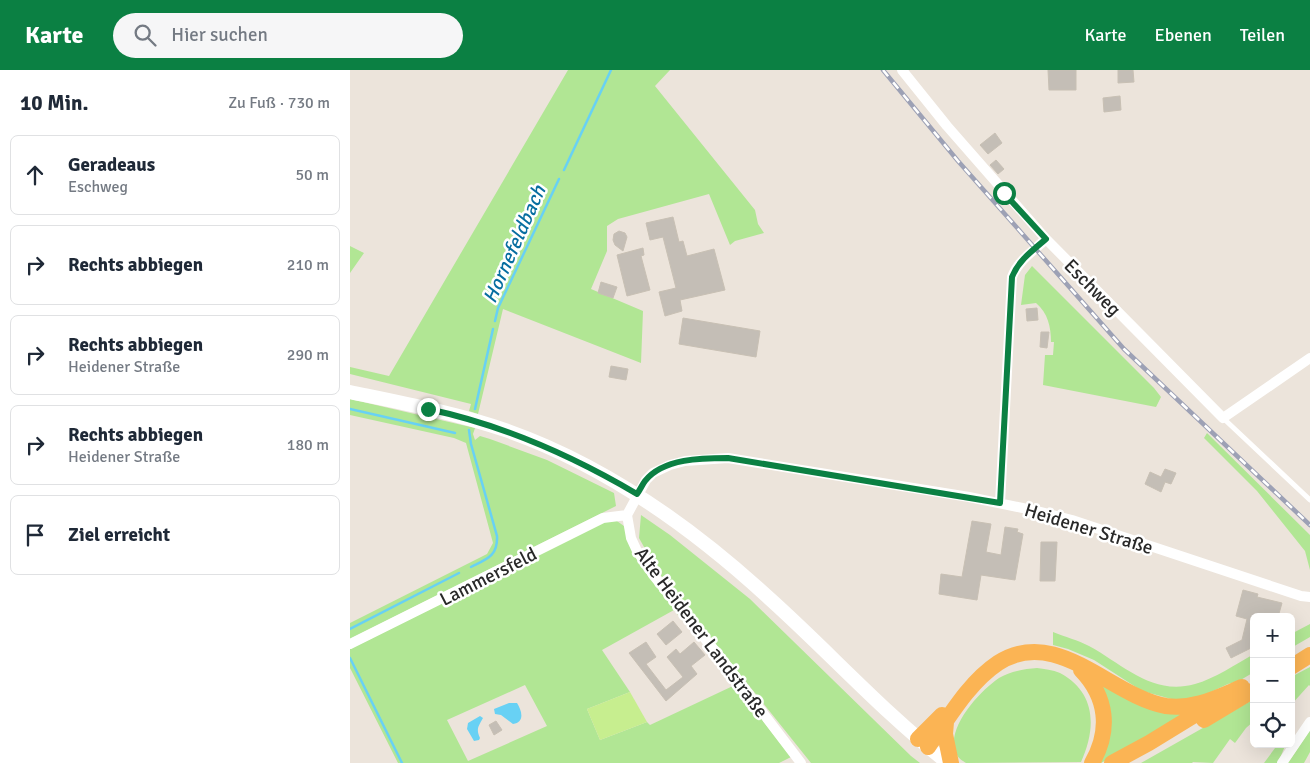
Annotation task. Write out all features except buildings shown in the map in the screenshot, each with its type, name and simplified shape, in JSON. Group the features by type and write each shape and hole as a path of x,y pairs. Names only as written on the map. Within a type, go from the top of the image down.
{"highway":[{"path":"1295,653 1310,644"},
{"path":"923,743 946,722 960,702 986,673 1011,656 1024,653 1040,652 1071,660 1115,685 1166,706 1201,704 1250,685"},
{"path":"1295,664 1310,655"},
{"path":"1071,660 1091,681 1099,695 1104,715 1100,745 1092,763"},
{"path":"1112,763 1250,685"},
{"path":"1131,763 1250,685"},
{"path":"923,743 937,718 960,702"},
{"path":"946,722 945,734 949,763"}],"main road":[{"path":"350,392 449,413 512,433 586,465 637,494 688,530 770,599 923,743 949,763"}],"street":[{"name":"Eschweg","path":"902,70 953,134 1046,239 1223,418"},
{"path":"1000,503 1012,277 1022,260 1046,239"},
{"path":"1223,418 1310,358"},
{"name":"Heidener Straße","path":"637,494 646,480 661,468 685,461 721,458 1000,503 1072,520 1301,596 1310,597"},
{"path":"627,514 637,494"},
{"name":"Lammersfeld","path":"350,644 603,518 627,514"},
{"name":"Alte Heidener Landstraße","path":"627,514 631,538 645,564 728,666 802,763"},
{"path":"1282,763 1310,722"}],"lane":[{"path":"1223,418 1310,500"}],"green space":[{"path":"568,70 670,70 655,86 755,210 758,224 764,233 735,241 730,245 709,194 618,219 607,226 607,251 591,289 643,311 641,363 503,309 478,414 469,411 471,404 350,374 350,367 389,376"},
{"path":"350,246 364,253 350,273"},
{"path":"1032,266 1154,388 1161,397 1156,407 1043,385 1045,355 1053,355 1054,342 1051,342 1048,321 1040,307 1036,303 1021,305 1025,275"},
{"path":"350,399 475,428 473,434 475,440 480,436 547,460 614,493 616,506 350,639 350,623 487,554 493,543 466,443 454,438 350,415"},
{"path":"1207,433 1310,535 1310,570 1305,551 1257,491 1204,438"},
{"path":"641,515 670,535 750,599 920,763 811,763 658,572 639,538"},
{"path":"614,519 624,526 688,624 688,627 674,610 602,650 630,692 587,709 600,740 647,722 650,725 735,685 791,757 779,763 398,763 350,668 350,649 602,523","holes":["525,685 547,726 468,761 447,720"]},
{"path":"1310,624 1310,637 1295,646 1295,632"},
{"path":"1053,632 1089,646 1139,677 1165,686 1180,687 1202,682 1250,656 1250,674 1198,698 1175,700 1142,691 1094,660 1053,645"},
{"path":"1310,667 1310,686 1295,701 1295,675"},
{"path":"1037,668 1060,673 1072,681 1087,701 1091,725 1086,750 1081,762 966,763 959,758 954,745 955,734 959,723 974,701 999,678 1018,671"},
{"path":"1094,679 1194,712 1101,763"},
{"path":"630,692 647,722 600,740 587,709"},
{"path":"1250,701 1250,724 1235,743 1230,739 1213,763 1141,763"},
{"path":"1310,730 1310,752 1304,763 1288,763"},
{"path":"1275,748 1284,748 1278,763 1264,763"}],"water":[{"path":"509,703 517,703 520,709 521,719 517,723 513,724 501,715 495,714 494,709"},
{"path":"480,716 483,718 478,728 480,738 474,741 467,729 468,723"}],"waterway":[{"name":"Hornefeldbach","path":"564,170 611,70"},
{"name":"Hornefeldbach","path":"495,321 498,308 559,179"},
{"path":"475,409 493,329"},
{"path":"350,409 455,433"},
{"path":"469,430 471,444 497,536 496,548 490,556 471,567"},
{"path":"350,629 459,573"},
{"path":"350,658 402,763"}],"railway":[{"path":"883,70 958,161 1124,349 1310,525"}],"route":[{"path":"428,409 472,420 538,443 586,465 637,494 646,480 661,468 685,461 728,458 1000,503 1012,277 1022,260 1046,239 1004,193"}]}
